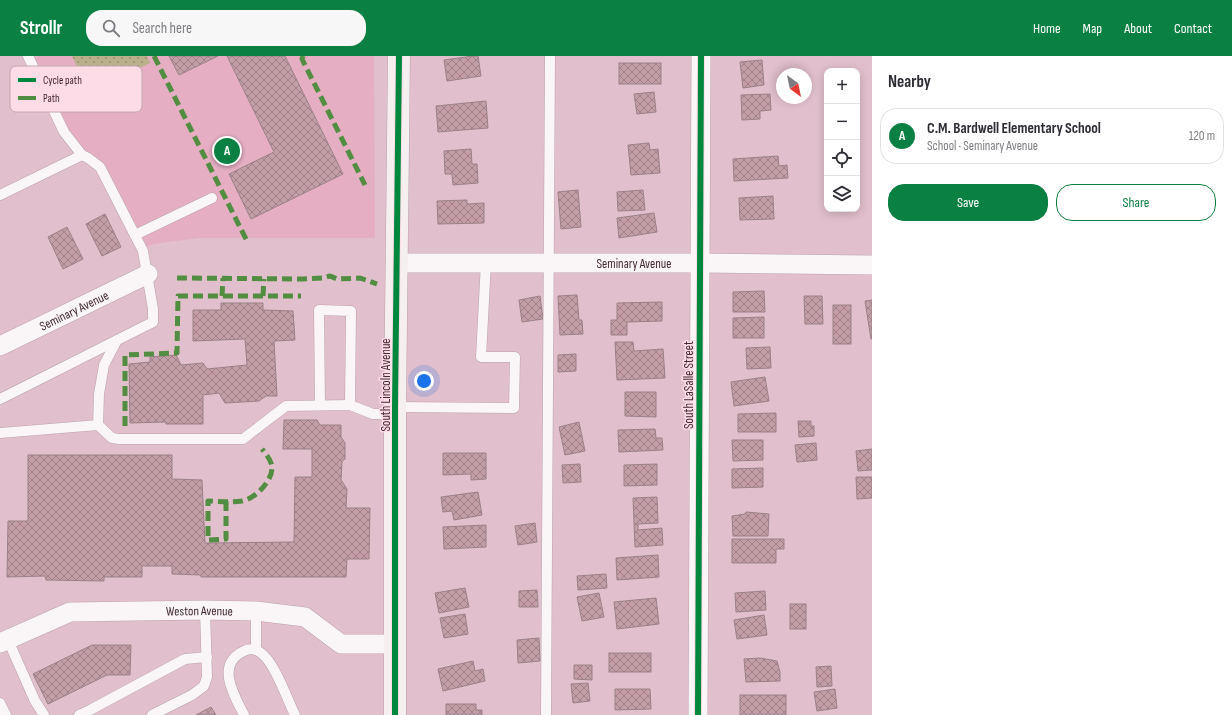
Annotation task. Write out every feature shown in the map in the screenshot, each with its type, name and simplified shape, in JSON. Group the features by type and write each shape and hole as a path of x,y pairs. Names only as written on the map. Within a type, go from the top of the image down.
{"street":[{"name":"South Lincoln Avenue","path":"395,715 395,411 399,56"},
{"name":"South LaSalle Street","path":"698,715 701,56"},
{"name":"Seminary Avenue","path":"396,263 699,262 872,264"},
{"name":"Seminary Avenue","path":"0,346 148,274"},
{"name":"Weston Avenue","path":"4,642 70,612 205,610 256,611 305,617 341,644 396,644"}],"lane":[{"path":"28,56 33,66"},
{"path":"546,715 550,56"},
{"path":"0,399 153,322 153,309 143,251 100,167 82,155 64,132 55,112"},
{"path":"0,195 82,155"},
{"path":"135,235 212,198"},
{"path":"0,433 98,425 112,438 119,439 243,439 286,406 350,405 373,414 395,411 514,408 515,358 481,357 486,262"},
{"path":"320,405 319,310 351,310 350,405"},
{"path":"98,425 99,394 104,365 118,340"},
{"path":"152,715 192,695 204,686 207,677 205,610"},
{"path":"256,611 256,650"},
{"path":"4,642 44,715"},
{"path":"244,715 231,690 229,668 232,658 238,653 246,650 256,650 266,657 274,669 295,715"},
{"path":"79,715 185,659 207,657"},
{"path":"0,703 6,715"}],"shaded area":[{"path":"39,56 374,56 375,238 199,238 153,244 142,249 101,169 75,148 57,112 142,112 142,66 33,66 30,60"},
{"path":"72,56 147,56 150,63 142,67 77,66"}],"building":[{"path":"169,56 218,56 179,75"},
{"path":"227,56 285,56 343,174 251,219 229,174 274,152"},
{"path":"478,56 481,76 447,81 444,60"},
{"path":"762,60 764,85 743,88 740,62"},
{"path":"619,63 661,63 661,84 619,84"},
{"path":"654,92 656,112 637,114 634,94"},
{"path":"770,94 771,110 760,111 760,119 742,120 741,95"},
{"path":"486,101 488,128 438,132 436,106"},
{"path":"649,143 650,150 658,149 660,173 631,175 628,145"},
{"path":"471,149 472,164 477,164 478,183 453,185 452,174 445,174 444,151"},
{"path":"778,156 779,166 787,165 788,178 734,181 733,159"},
{"path":"578,190 581,227 561,229 558,192"},
{"path":"643,190 645,210 618,211 617,192"},
{"path":"773,196 774,219 740,220 739,198"},
{"path":"467,200 467,204 484,203 484,223 438,224 437,201"},
{"path":"654,213 657,232 619,238 617,218"},
{"path":"105,214 121,247 102,256 86,224"},
{"path":"67,227 83,259 63,269 48,237"},
{"path":"764,291 765,312 733,312 733,292"},
{"path":"577,295 579,320 582,320 583,334 560,335 558,296"},
{"path":"540,296 543,319 522,322 519,300"},
{"path":"804,296 822,296 823,324 805,324"},
{"path":"872,300 872,339 871,339 865,301"},
{"path":"662,302 662,321 627,322 627,335 611,335 611,320 617,320 617,303"},
{"path":"221,303 263,303 263,310 293,311 295,340 274,341 277,396 266,396 259,401 225,403 219,393 203,395 203,424 166,424 166,422 130,423 129,364 150,362 150,357 176,355 181,365 203,363 207,369 247,365 245,339 193,341 193,310 221,310"},
{"path":"833,305 851,305 851,344 833,344"},
{"path":"764,317 764,338 733,338 733,318"},
{"path":"615,342 633,342 634,351 663,349 665,378 617,380"},
{"path":"770,347 771,368 747,369 746,348"},
{"path":"576,354 576,371 558,372 558,355"},
{"path":"765,377 769,401 734,406 731,382"},
{"path":"625,392 656,392 656,417 625,416"},
{"path":"776,413 776,432 738,432 738,414"},
{"path":"284,420 317,420 320,425 341,425 341,437 345,443 345,459 342,461 341,480 347,489 346,508 370,508 369,559 347,559 346,577 201,577 201,575 172,574 172,566 142,566 142,577 104,577 104,581 46,580 45,576 7,577 8,521 28,521 28,455 172,455 172,479 202,480 205,543 294,542 295,477 312,477 312,449 283,449"},
{"path":"798,421 811,421 811,426 814,426 814,436 799,437"},
{"path":"579,422 585,451 565,455 559,427"},
{"path":"655,429 656,438 662,438 663,450 619,452 618,430"},
{"path":"732,440 763,440 763,460 733,461"},
{"path":"816,443 817,460 797,462 795,445"},
{"path":"872,449 872,470 858,471 856,451"},
{"path":"443,453 486,453 486,479 471,480 471,474 443,475"},
{"path":"580,464 581,482 563,483 562,465"},
{"path":"657,464 657,485 624,486 624,465"},
{"path":"763,468 763,487 732,488 732,469"},
{"path":"856,477 872,477 872,498 857,499"},
{"path":"478,492 482,515 454,520 452,511 443,512 441,497"},
{"path":"657,497 658,523 638,524 638,530 662,528 663,545 635,547 633,498"},
{"path":"746,512 769,514 768,536 733,536 732,516 745,514"},
{"path":"535,523 537,542 518,545 515,526"},
{"path":"486,525 486,547 444,549 443,527"},
{"path":"732,539 784,539 784,549 776,549 776,563 732,563"},
{"path":"658,555 659,577 617,580 616,558"},
{"path":"606,574 607,588 578,590 577,576"},
{"path":"465,588 469,607 439,613 435,593"},
{"path":"537,590 538,607 519,607 519,591"},
{"path":"765,591 766,610 736,612 735,593"},
{"path":"599,593 604,617 582,621 577,597"},
{"path":"656,598 659,624 617,629 614,602"},
{"path":"790,604 806,604 806,629 790,629"},
{"path":"465,614 468,634 444,638 440,618"},
{"path":"764,615 767,635 737,639 734,620"},
{"path":"539,638 540,661 518,663 517,640"},
{"path":"92,645 131,645 130,675 107,675 48,704 33,674"},
{"path":"609,653 651,653 651,672 609,672"},
{"path":"760,658 777,661 780,672 780,681 746,682 744,659"},
{"path":"473,661 475,671 483,669 485,681 443,691 438,669"},
{"path":"574,665 592,665 592,680 574,679"},
{"path":"831,666 832,686 817,687 816,667"},
{"path":"588,683 590,701 573,703 571,684"},
{"path":"615,689 650,689 651,709 615,710"},
{"path":"835,689 837,708 817,711 814,692"},
{"path":"740,695 786,695 786,715 740,715"},
{"path":"446,704 476,704 476,710 482,710 482,715 446,715"},
{"path":"211,707 216,715 196,715"}],"marked path":[{"path":"154,56 247,241"},
{"path":"303,56 302,59 365,185"},
{"path":"177,278 303,279 323,278 330,276 337,279 360,278 377,284"},
{"path":"222,296 223,278"},
{"path":"263,296 264,279"},
{"path":"125,426 125,355 177,353 178,296 301,296"},
{"path":"226,501 226,539 208,540 208,501 225,502 229,502 233,502 247,500 262,489 266,484 271,473 272,465 262,449"}],"cycle path":[{"path":"395,715 395,407 399,56"},
{"path":"698,715 701,56"}],"place":[{"name":"C.M. Bardwell Elementary School","path":"227,151"}]}
